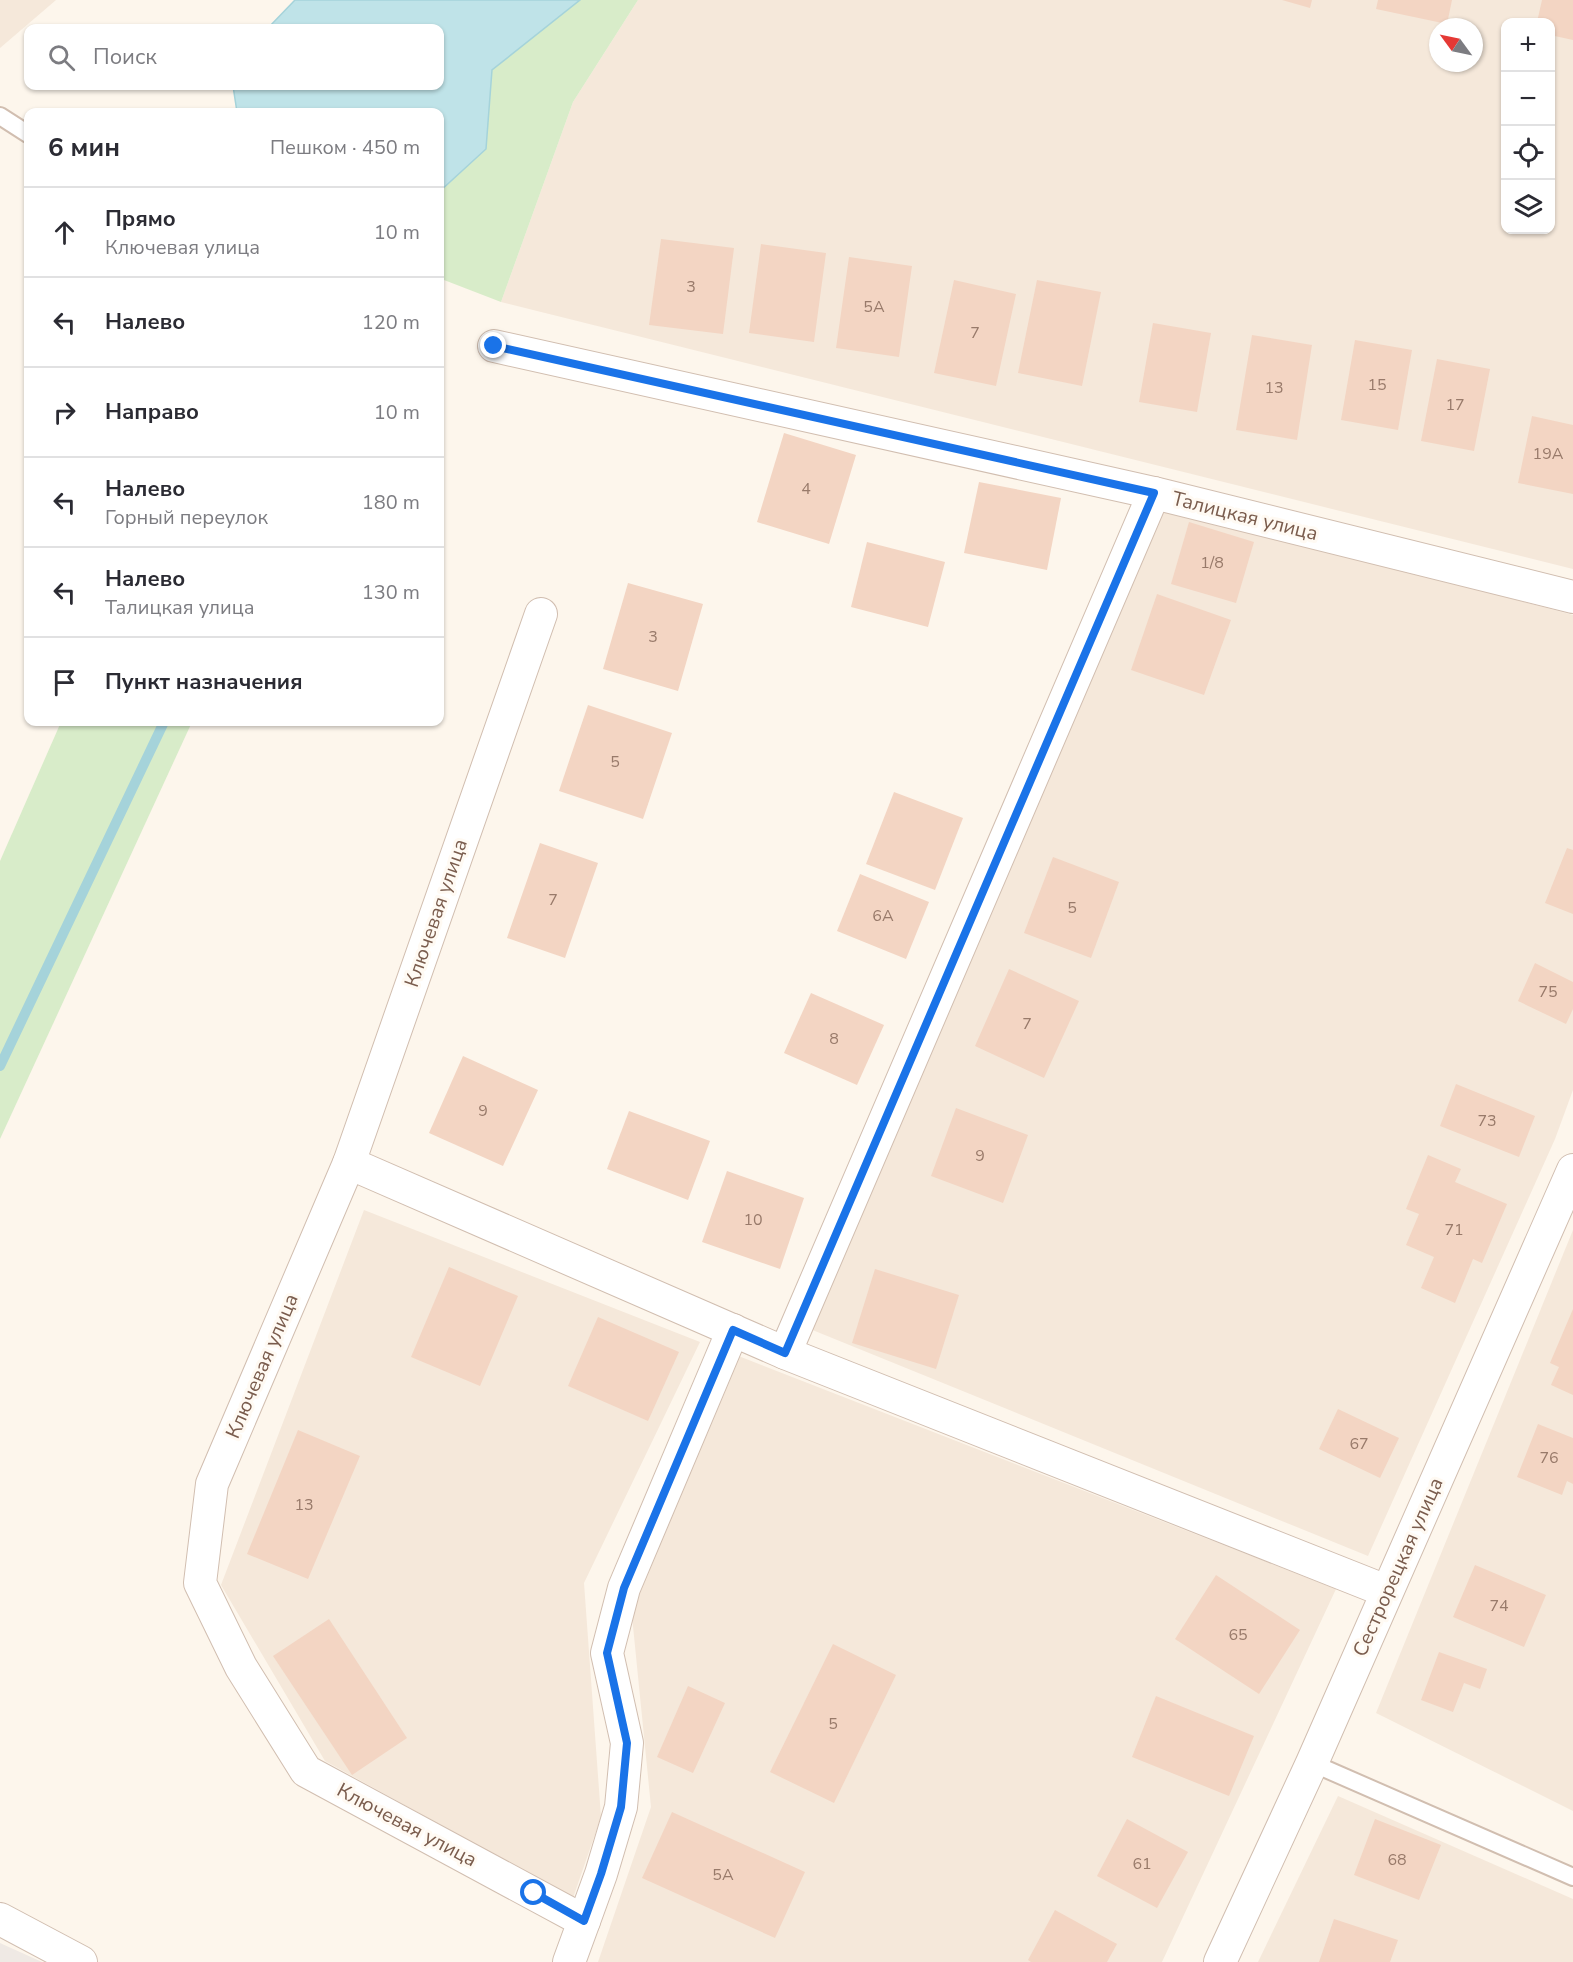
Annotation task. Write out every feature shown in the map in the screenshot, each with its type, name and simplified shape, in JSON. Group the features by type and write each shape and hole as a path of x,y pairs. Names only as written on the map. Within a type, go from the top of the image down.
{"street":[{"name":"Талицкая улица","path":"494,346 1154,493 1573,597"},
{"path":"785,1353 1154,493"},
{"name":"Ключевая улица","path":"541,614 349,1163 212,1484 200,1583 241,1667 306,1771 584,1921"},
{"path":"349,1163 785,1353 1386,1591"},
{"name":"Сестрорецкая улица","path":"1220,1962 1312,1763 1573,1170"},
{"path":"569,1962 601,1874 621,1807 627,1743 607,1653 624,1588 733,1330"},
{"path":"0,1919 81,1962"}],"lane":[{"path":"0,116 24,131"},
{"path":"1312,1763 1573,1877"}],"shaded area":[{"path":"0,0 56,0 28,24 24,24 24,27 0,48"},
{"path":"638,0 1573,0 1573,569 501,302 573,102"},
{"path":"1159,505 1573,615 1573,1090 1555,1139 1368,1556 810,1329"},
{"path":"364,1210 700,1342 584,1583 601,1817 573,1898 325,1761 221,1585"},
{"path":"1573,1230 1573,1811 1376,1713"},
{"path":"736,1355 1336,1589 1162,1962 598,1962 651,1807 631,1606"},
{"path":"1338,1796 1573,1899 1573,1962 1258,1962"},
{"path":"0,1943 42,1962 0,1962"}],"green space":[{"path":"378,0 638,0 573,102 501,302 444,280 444,108 440,108 440,90 444,90 444,24 431,24"},
{"path":"59,726 190,726 0,1139 0,861"}],"water":[{"path":"295,0 580,0 492,70 486,149 444,187 444,108 236,108 234,90 444,90 444,24 272,24"}],"building":[{"path":"1282,0 1312,0 1310,8"},
{"path":"1378,0 1452,0 1448,18 1429,18 1429,20 1376,9"},
{"path":"1542,0 1573,0 1573,40 1555,36 1555,18 1538,18"},
{"path":"661,239 734,248 723,334 649,325"},
{"path":"761,244 826,253 814,342 749,333"},
{"path":"849,257 912,266 899,357 836,348"},
{"path":"954,280 1016,294 996,386 934,373"},
{"path":"1037,280 1101,292 1082,386 1018,373"},
{"path":"1153,323 1211,333 1197,412 1139,402"},
{"path":"1252,335 1312,345 1297,440 1236,430"},
{"path":"1355,340 1412,350 1398,430 1341,420"},
{"path":"1437,359 1490,369 1474,451 1421,441"},
{"path":"1532,416 1573,425 1573,494 1518,483"},
{"path":"784,433 856,455 829,544 757,522"},
{"path":"979,482 1061,498 1047,570 964,553"},
{"path":"1189,522 1254,542 1236,603 1171,584"},
{"path":"867,542 945,562 928,627 851,607"},
{"path":"628,583 703,604 678,691 603,669"},
{"path":"1157,594 1231,620 1204,695 1131,670"},
{"path":"588,705 672,733 643,819 559,791"},
{"path":"894,792 963,818 935,890 866,864"},
{"path":"540,843 598,863 565,958 507,938"},
{"path":"1567,848 1573,850 1573,914 1545,903"},
{"path":"1053,857 1119,882 1091,958 1024,933"},
{"path":"860,874 929,902 906,959 837,931"},
{"path":"1535,963 1573,982 1573,1009 1566,1024 1518,1001"},
{"path":"1009,969 1079,1001 1044,1078 975,1046"},
{"path":"811,993 884,1025 857,1085 784,1053"},
{"path":"463,1056 538,1090 503,1166 429,1133"},
{"path":"1456,1084 1535,1116 1519,1157 1440,1126"},
{"path":"956,1108 1028,1135 1003,1203 931,1176"},
{"path":"629,1111 710,1141 688,1200 607,1169"},
{"path":"1428,1155 1461,1169 1455,1182 1507,1204 1482,1263 1473,1259 1455,1303 1421,1288 1434,1257 1406,1245 1419,1214 1406,1209"},
{"path":"727,1171 804,1198 780,1269 702,1242"},
{"path":"449,1267 518,1296 480,1386 411,1357"},
{"path":"875,1269 959,1295 936,1369 852,1343"},
{"path":"1573,1309 1573,1395 1551,1385 1559,1367 1550,1363"},
{"path":"598,1317 679,1352 648,1421 568,1386"},
{"path":"1338,1409 1399,1438 1380,1478 1319,1449"},
{"path":"1538,1424 1573,1438 1573,1484 1567,1481 1562,1495 1517,1477"},
{"path":"298,1430 360,1456 308,1579 247,1554"},
{"path":"1475,1565 1546,1595 1524,1647 1453,1617"},
{"path":"1216,1575 1300,1630 1259,1694 1175,1639"},
{"path":"329,1619 407,1738 352,1775 273,1656"},
{"path":"833,1644 896,1675 834,1803 770,1772"},
{"path":"1439,1652 1487,1669 1480,1689 1464,1683 1453,1712 1421,1700"},
{"path":"688,1686 725,1703 693,1773 657,1757"},
{"path":"1156,1696 1254,1736 1229,1796 1132,1757"},
{"path":"672,1812 805,1872 775,1938 642,1878"},
{"path":"1127,1819 1188,1852 1157,1908 1097,1876"},
{"path":"1375,1819 1441,1845 1419,1900 1354,1875"},
{"path":"1055,1910 1117,1944 1107,1962 1031,1962 1028,1960"},
{"path":"1334,1919 1398,1940 1390,1962 1319,1962"}],"waterway":[{"path":"0,1066 162,726"}],"route":[{"path":"494,346 1154,493 785,1353 733,1330 624,1588 607,1653 627,1743 621,1807 584,1921 534,1893"}]}
